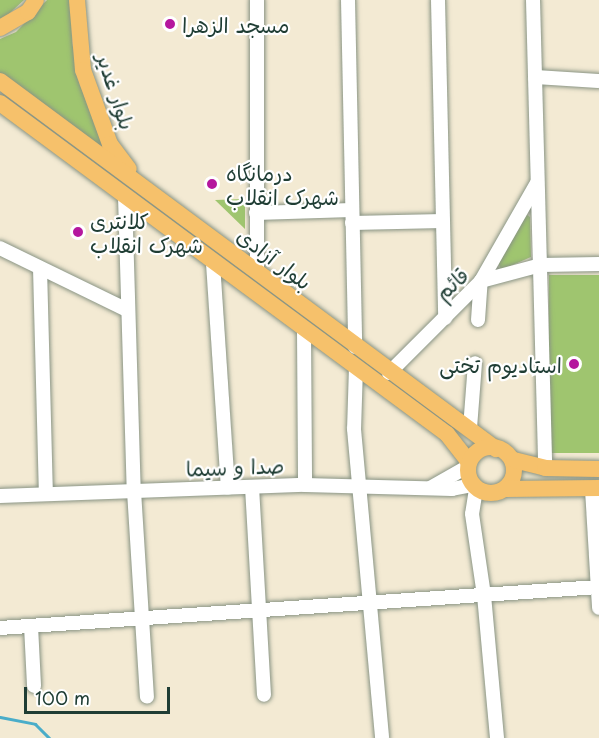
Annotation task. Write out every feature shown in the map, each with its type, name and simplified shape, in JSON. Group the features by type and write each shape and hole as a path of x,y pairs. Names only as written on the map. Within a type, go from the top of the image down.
{"main road":[{"path":"0,28 28,12 36,0"},
{"name":"بلوار غدیر","path":"77,0 83,70 96,109 110,144 142,186"},
{"name":"بلوار آزادی","path":"0,81 389,373 496,448"},
{"name":"بلوار آزادی","path":"0,103 304,331 447,434 467,464"},
{"path":"596,489 533,490 474,487 467,464 475,454 496,448 514,460 542,467 599,469"},
{"path":"506,489 517,473 514,460"},
{"path":"533,490 528,486 528,475 542,467"}],"street":[{"path":"257,0 257,273"},
{"path":"348,0 355,347"},
{"path":"438,0 445,318"},
{"path":"533,0 541,266 542,467"},
{"path":"535,77 599,81"},
{"path":"478,320 481,281 537,183"},
{"path":"125,196 134,491 147,697"},
{"path":"256,213 443,221"},
{"path":"177,236 188,221"},
{"path":"0,248 127,310"},
{"path":"213,263 218,380 228,488"},
{"name":"قائم","path":"389,373 481,281 541,266 599,264"},
{"path":"40,267 46,494"},
{"path":"304,331 305,485"},
{"path":"470,428 475,363"},
{"path":"356,367 354,429 372,603 382,738"},
{"path":"430,488 467,464"},
{"name":"صدا و سیما","path":"0,495 360,484 430,488 474,487"},
{"path":"252,487 261,610 264,695"},
{"path":"474,487 472,514 484,595 497,738"},
{"path":"596,489 599,608"},
{"path":"0,628 598,587"},
{"path":"31,626 34,686"}],"green space":[{"path":"0,0 24,0 0,22"},
{"path":"47,0 71,0 72,42 80,86 119,163 0,75 0,39 16,32"},
{"path":"245,199 245,229 215,200"},
{"path":"526,214 530,217 531,257 501,270 498,262"},
{"name":"استادیوم تختی","path":"549,275 599,275 599,453 549,453"}],"waterway":[{"path":"0,717 35,724 49,738"}],"place":[{"name":"مسجد الزهرا","path":"170,24"},
{"name":"درمانگاه شهرک انقلاب","path":"212,184"},
{"name":"کلانتری شهرک انقلاب","path":"78,232"},
{"name":"استادیوم تختی","path":"574,364"}]}
